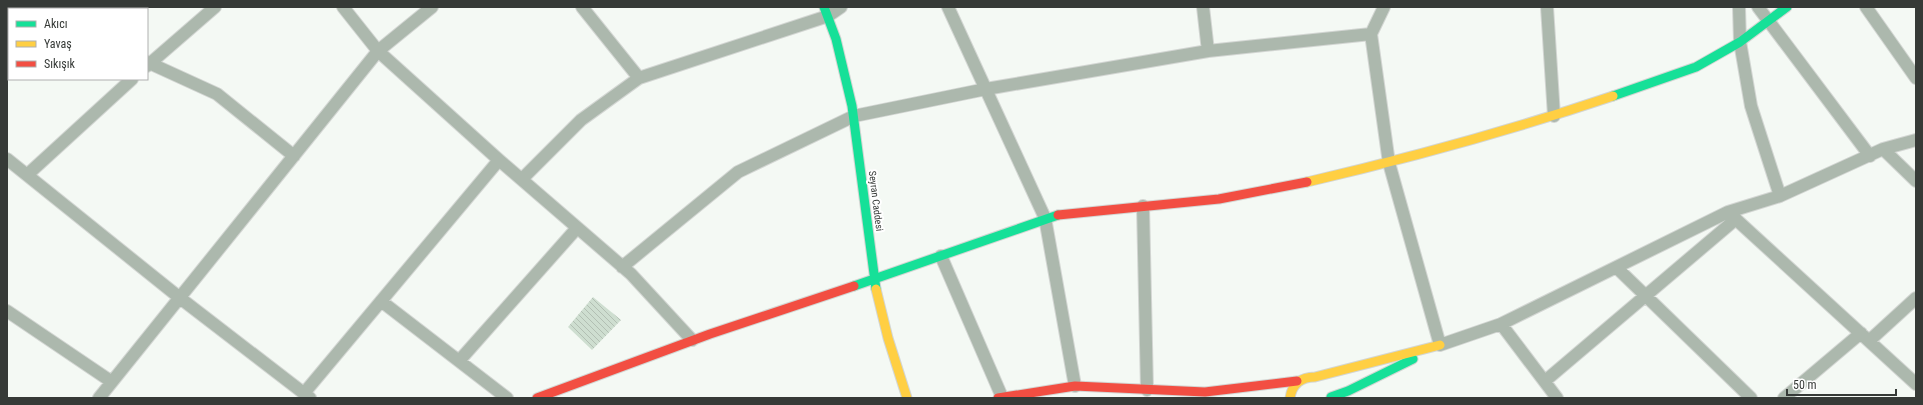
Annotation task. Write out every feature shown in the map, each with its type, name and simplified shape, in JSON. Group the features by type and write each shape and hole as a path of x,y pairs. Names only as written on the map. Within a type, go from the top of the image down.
{"street":[{"path":"216,7 148,64 217,94 294,156"},
{"path":"343,7 378,51 499,160 622,266 692,340"},
{"path":"99,398 378,51 432,7"},
{"path":"582,7 638,78"},
{"path":"522,179 581,120 638,78 841,7"},
{"path":"948,7 1045,218 1075,386"},
{"path":"1203,7 1208,51"},
{"path":"1384,7 1371,34 1389,163 1440,345"},
{"path":"1547,7 1554,116"},
{"path":"1739,7 1740,42 1751,106 1780,196"},
{"path":"1758,7 1870,156"},
{"path":"537,398 556,395 692,340 875,279 1055,215 1219,199 1300,184 1389,163 1554,116 1696,67 1740,42 1787,7"},
{"path":"1866,7 1916,78"},
{"name":"Seyran Caddesi","path":"826,11 843,64 854,116 875,279 887,338 907,398"},
{"path":"622,266 738,172 854,116 986,88 1208,51 1371,34"},
{"path":"27,175 131,80"},
{"path":"941,256 1000,398 1075,386 1206,392 1297,381 1308,377 1315,377 1440,345 1501,324 1732,215 1780,196 1883,149 1916,140"},
{"path":"1883,149 1916,181"},
{"path":"7,158 180,298 307,395 381,301 499,160"},
{"path":"1143,206 1147,390"},
{"path":"1545,381 1645,295 1732,215"},
{"path":"1732,215 1916,384"},
{"path":"460,362 578,228"},
{"path":"1617,268 1751,398"},
{"path":"1784,398 1916,298"},
{"path":"381,301 507,398"},
{"path":"7,310 112,382"},
{"path":"1501,324 1557,398"},
{"path":"1315,377 1330,392 1355,388 1440,345"},
{"path":"1290,398 1291,392 1297,381"},
{"path":"1206,392 1228,398"}],"building":[{"path":"593,297 621,320 592,350 568,327"}],"traffic: fast":[{"path":"824,7 836,39 852,106 876,289"},
{"path":"1613,96 1696,67 1740,42 1787,7"},
{"path":"854,286 1058,215"},
{"path":"1331,397 1348,391 1413,359"}],"traffic: slow":[{"path":"1307,182 1461,143 1613,96"},
{"path":"876,289 888,338 907,398"},
{"path":"1290,398 1295,385 1305,378 1315,377 1440,345"}],"traffic: jam":[{"path":"1058,215 1219,199 1307,182"},
{"path":"537,398 710,334 854,286"},
{"path":"998,398 1075,386 1205,392 1297,381"}]}
